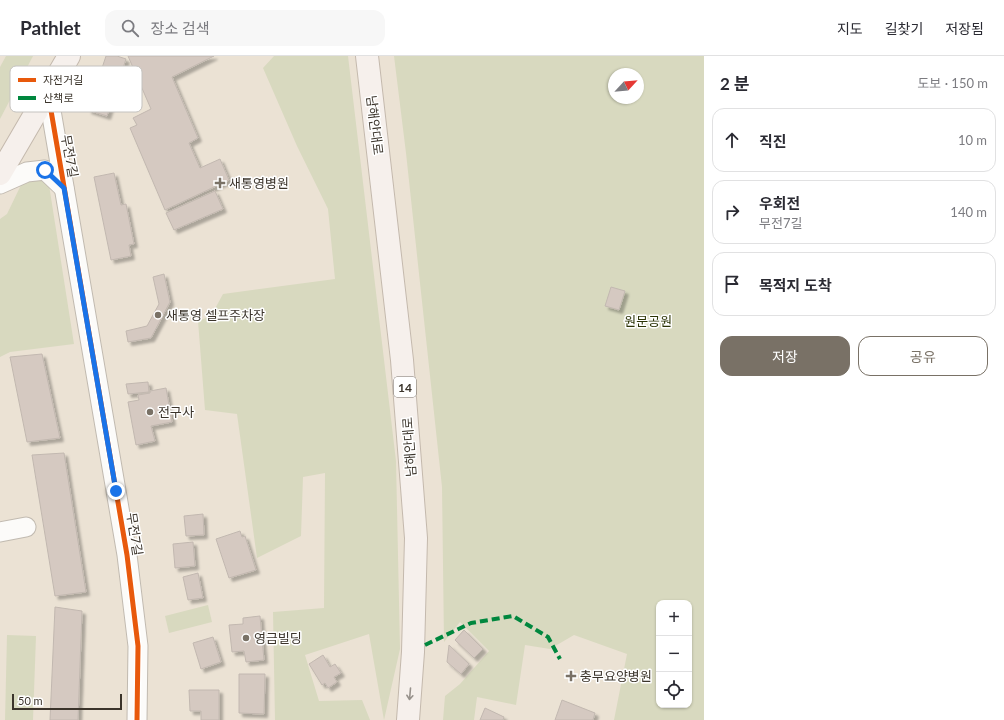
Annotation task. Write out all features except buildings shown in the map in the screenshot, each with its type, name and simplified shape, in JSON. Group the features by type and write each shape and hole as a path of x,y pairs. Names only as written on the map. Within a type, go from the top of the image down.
{"main road":[{"path":"63,66 69,56"},
{"name":"남해안대로","path":"367,56 402,360 416,538 413,652 408,720"},
{"name":"남해안대로","path":"376,56 393,178 413,379 426,553 425,692 423,720"},
{"path":"0,174 37,112"}],"street":[{"name":"무전7길","path":"51,112 127,555 138,646 137,720"},
{"path":"0,184 27,172 45,170 64,188"},
{"path":"0,532 26,527"}],"green space":[{"path":"6,56 33,56 28,66 10,66 10,100 0,119 0,67"},
{"path":"274,56 348,56 396,461 400,649 384,720 369,634 305,655 319,701 362,700 370,720 275,720 273,612 324,608 325,473 303,477 301,536 257,558 237,414 205,410 198,321 211,316 223,294 335,279 328,209 297,146 263,68"},
{"name":"원문공원","path":"394,56 704,56 704,720 614,720 627,654 574,635 550,649 525,645 516,705 477,697 474,720 443,720 445,696 460,684 489,651 460,622 444,642 442,487"},
{"path":"37,178 49,185 74,344 10,352 0,357 0,219 7,214 21,185"},
{"path":"208,605 212,622 169,633 165,616"},
{"path":"7,635 36,636 33,720 5,720"}],"marked path":[{"path":"425,645 471,623 513,616 548,637 560,659"}],"cycle path":[{"path":"51,112 127,555 138,646 137,720"}],"place":[{"name":"새통영병원","path":"220,183"},
{"name":"새통영 셀프주차장","path":"158,315"},
{"name":"전구사","path":"150,412"},
{"name":"영금빌딩","path":"246,638"},
{"name":"충무요양병원","path":"571,676"}],"route":[{"path":"45,170 64,188 116,491"}]}
